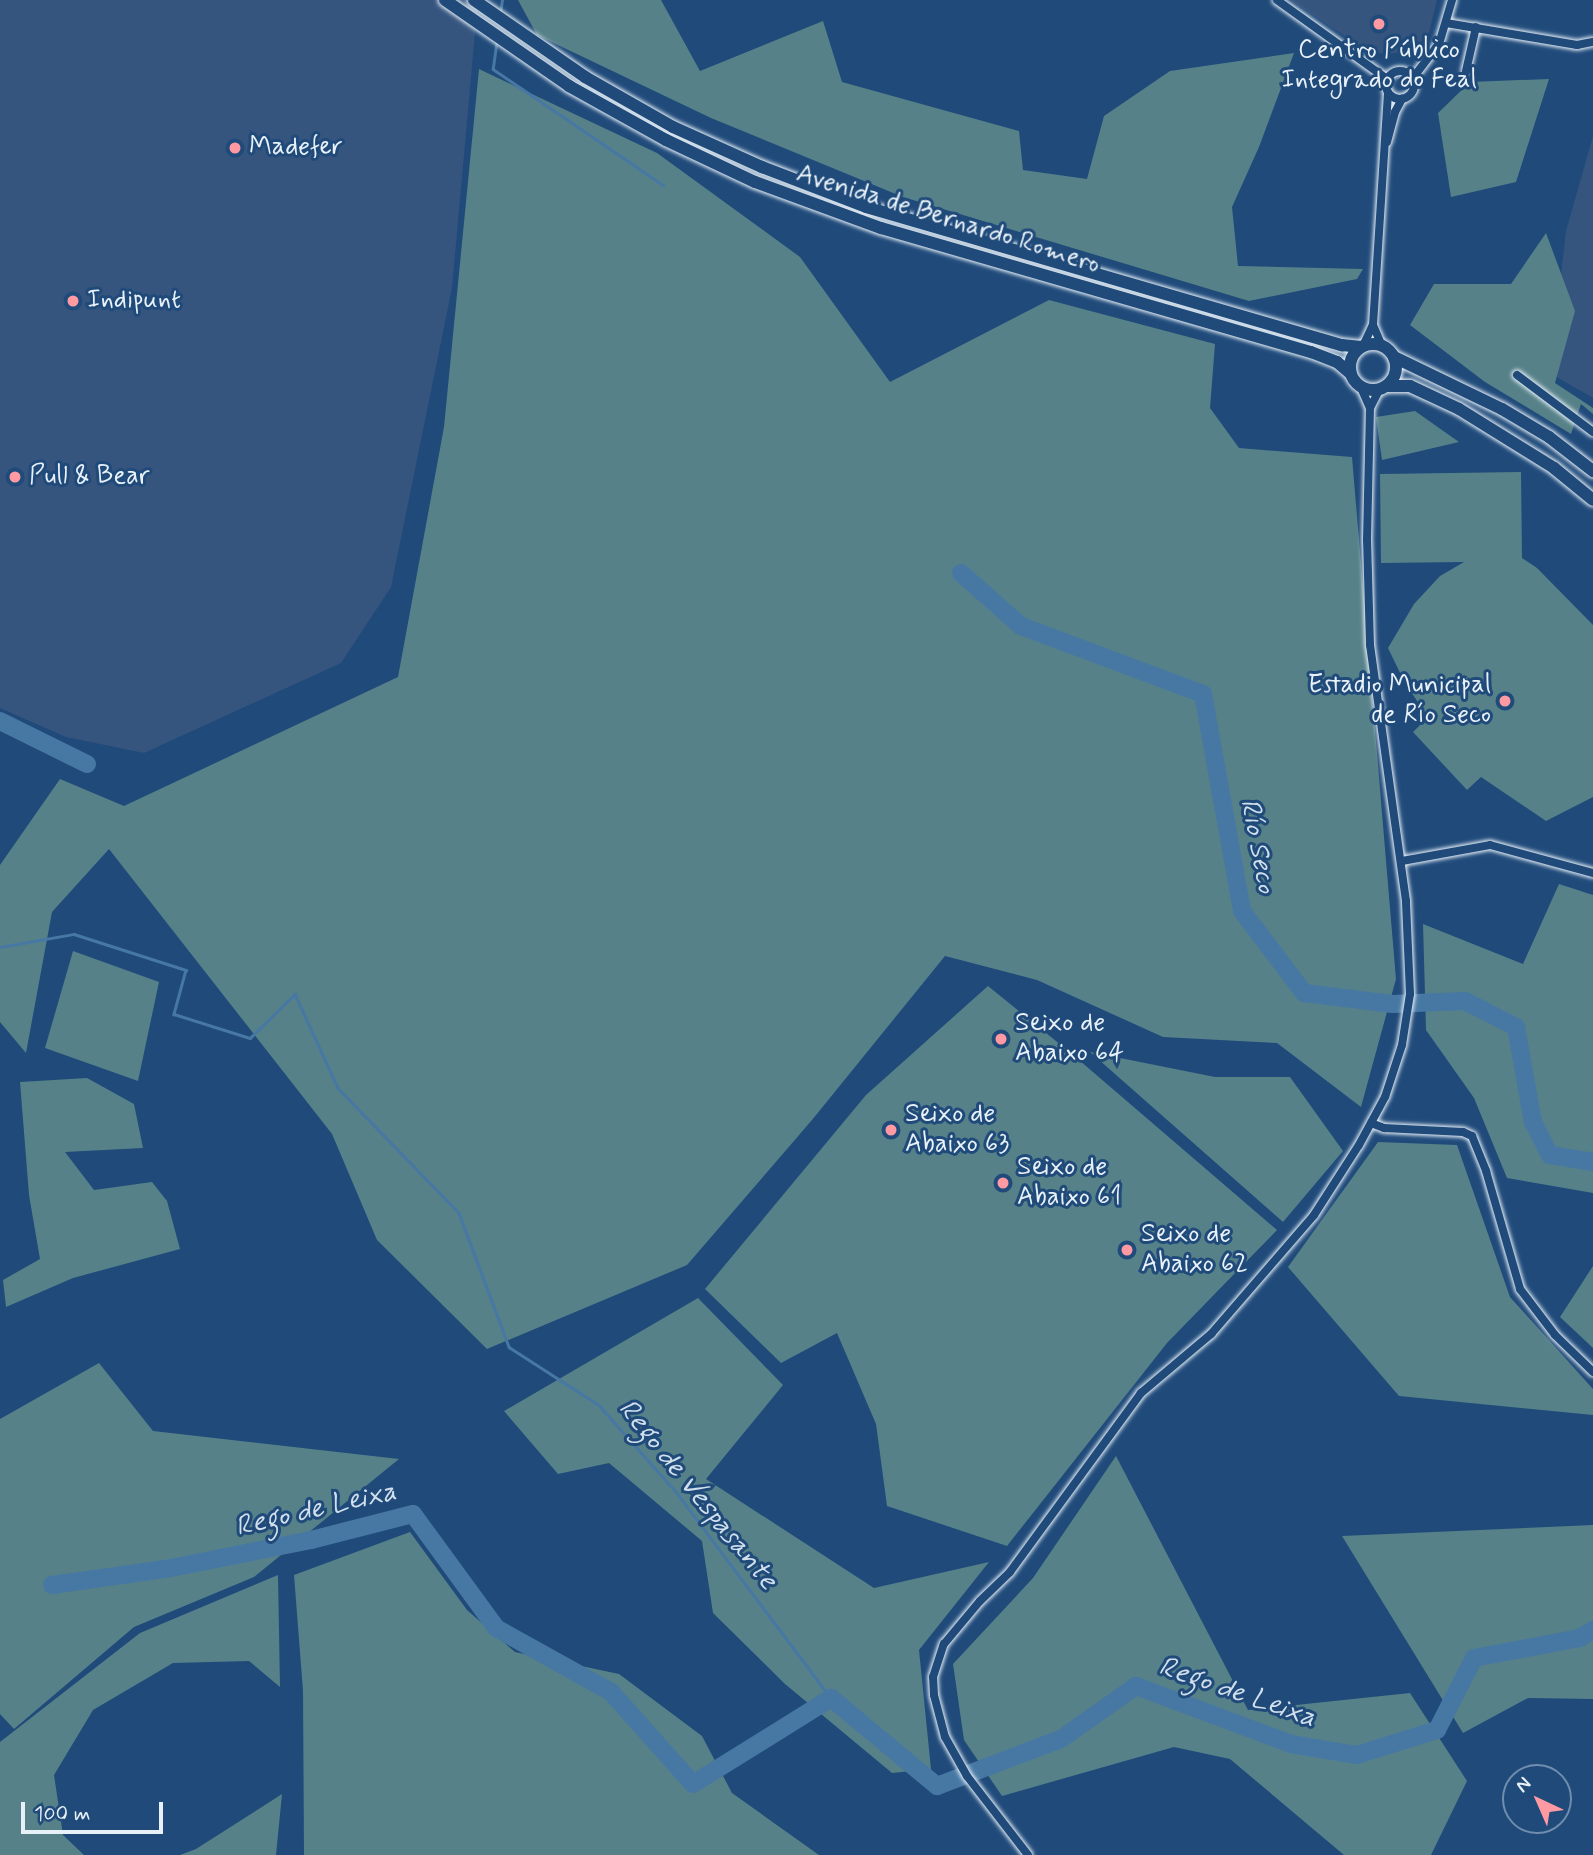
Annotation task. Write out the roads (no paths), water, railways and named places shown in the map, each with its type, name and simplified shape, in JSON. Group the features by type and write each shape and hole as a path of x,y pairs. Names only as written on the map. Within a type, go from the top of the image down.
{"highway":[{"name":"Avenida de Bernardo Romero","path":"445,0 569,86 666,140 755,182 881,228 1311,352 1337,362 1349,372"},
{"name":"Avenida de Bernardo Romero","path":"474,0 585,76 673,127 827,192 892,215 1342,345 1362,346"},
{"path":"1593,471 1549,438 1502,409 1394,357 1382,346 1362,346 1351,358 1349,372 1361,388 1410,387 1459,409 1554,468 1593,500"},
{"path":"1383,388 1395,376 1394,357"}],"street":[{"path":"1277,0 1387,79"},
{"path":"1383,159 1395,112 1402,99 1411,93 1412,79 1438,44 1452,0"},
{"path":"1446,23 1577,45 1593,42"},
{"path":"1466,71 1476,27"},
{"path":"1382,346 1374,325 1387,79 1394,72 1402,71 1412,79"},
{"path":"1388,93 1402,99"},
{"path":"1362,346 1374,325"},
{"path":"1517,375 1593,432"},
{"path":"1028,1855 967,1776 945,1737 934,1695 933,1676 944,1644 980,1601 1010,1572 1141,1393 1211,1335 1314,1215 1385,1097 1402,1045 1410,994 1402,861 1370,645 1367,540 1370,408 1361,388"},
{"path":"1370,408 1383,388"},
{"path":"1402,861 1490,845 1593,873"},
{"path":"1371,1123 1384,1128 1463,1132 1472,1136 1486,1171 1520,1289 1555,1335 1593,1372"}],"waterway":[{"path":"500,14 502,0"},
{"path":"497,42 493,69 663,185"},
{"name":"Río Seco","path":"961,573 1021,626 1203,694 1242,911 1304,993 1392,1004 1465,1001 1516,1027 1533,1122 1550,1155 1593,1162"},
{"path":"0,721 87,764"},
{"name":"Rego de Vespasante","path":"0,947 74,934 186,970 174,1014 250,1038 295,994 338,1088 459,1213 509,1347 599,1405 677,1493 831,1698"},
{"name":"Rego de Leixa","path":"52,1585 171,1568 311,1540 413,1514 496,1628 611,1692 693,1784 831,1698 937,1786 1061,1739 1136,1686 1291,1744 1357,1755 1437,1730 1474,1658 1580,1638 1593,1630"}],"place":[{"name":"Centro Público Integrado do Feal","path":"1379,24"},
{"name":"Madefer","path":"235,148"},
{"name":"Indipunt","path":"73,301"},
{"name":"Pull & Bear","path":"15,477"},
{"name":"Estadio Municipal de Río Seco","path":"1505,701"},
{"name":"Seixo de Abaixo 64","path":"1001,1039"},
{"name":"Seixo de Abaixo 63","path":"891,1130"},
{"name":"Seixo de Abaixo 61","path":"1003,1183"},
{"name":"Seixo de Abaixo 62","path":"1127,1250"}]}
